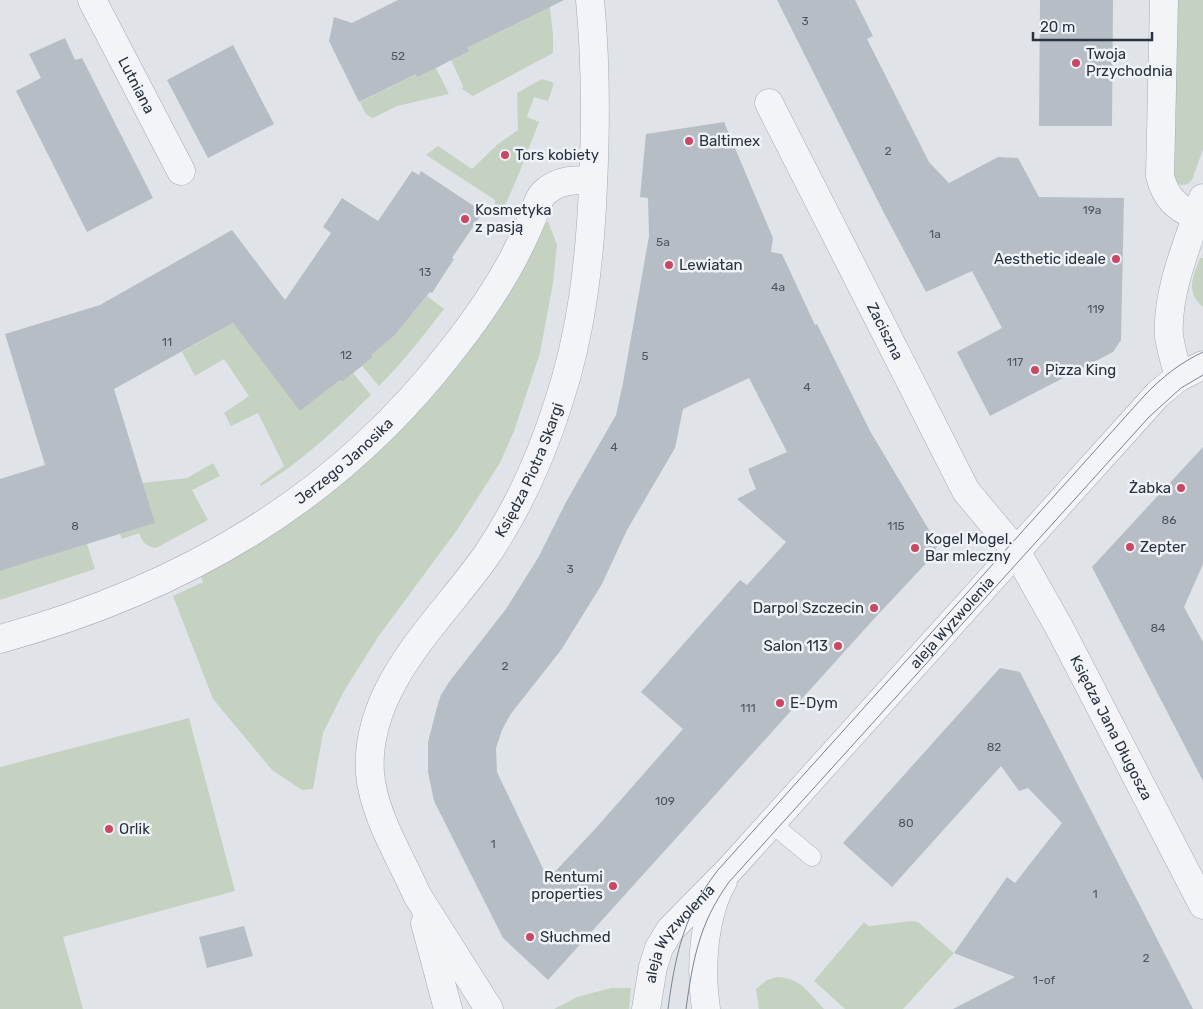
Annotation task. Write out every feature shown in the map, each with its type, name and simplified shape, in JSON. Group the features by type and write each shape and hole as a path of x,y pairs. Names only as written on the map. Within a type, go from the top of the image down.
{"street":[{"name":"Lutniana","path":"92,0 180,171"},
{"name":"Księdza Piotra Skargi","path":"489,1009 417,895 383,822 372,788 370,755 375,724 386,693 401,668 473,574 493,543 519,499 541,452 559,402 572,356 582,309 590,240 596,109 590,0"},
{"path":"1164,0 1160,176 1166,193 1174,204 1200,207 1175,283 1170,307 1170,338 1179,377"},
{"name":"Zaciszna","path":"769,103 966,490 1016,550"},
{"name":"Jerzego Janosika","path":"0,639 78,615 176,575 290,508 361,450 417,392 451,352 474,322 513,259 543,194 557,182 593,180"},
{"name":"aleja Wyzwolenia","path":"646,1009 659,948 670,930 731,868 1158,394 1179,377 1203,365"},
{"name":"Księdza Jana Długosza","path":"1016,550 1059,627 1203,905"},
{"name":"aleja Wyzwolenia","path":"706,1009 703,979 704,952 709,921 713,902 731,868"},
{"name":"Księdza Piotra Skargi","path":"417,895 448,1009"}],"lane":[{"path":"771,823 812,856"}],"green space":[{"path":"549,0 553,53 473,96 462,89 463,86 451,60 468,51 467,48 524,20"},
{"path":"1174,0 1203,0 1203,149 1192,180 1188,184 1181,185 1174,181 1172,173"},
{"path":"436,68 449,94 397,106 373,118 365,112 360,102 416,74"},
{"path":"542,79 554,83 548,101 534,97 527,117 539,122 500,217 494,213 495,200 426,155 438,146 472,169 498,144 518,130 517,93"},
{"path":"548,221 557,245 553,283 540,353 514,431 500,463 457,530 378,637 344,691 323,733 313,789 302,790 272,770 213,699 173,596 203,582 200,574 302,511"},
{"path":"1200,258 1203,258 1203,307 1197,301 1192,290 1193,278"},
{"path":"427,296 444,309 405,358 379,386 362,366 373,357 371,355 394,336"},
{"path":"233,323 300,410 340,380 342,382 353,373 371,395 333,432 291,466 261,486 260,484 284,466 258,413 231,426 224,413 249,396 224,359 195,376 182,352"},
{"path":"213,463 220,476 192,490 208,520 156,548 145,544 139,533 122,539 120,534 154,523 142,483 187,478"},
{"path":"87,544 95,569 0,600 0,571"},
{"name":"Orlik","path":"189,718 235,891 63,937 83,1009 0,1009 0,767"},
{"path":"864,922 869,926 918,922 954,953 903,1009 845,1009 814,981"},
{"path":"777,977 792,980 804,987 824,1009 759,1009 756,989 767,980"},
{"path":"611,988 631,988 629,1009 554,1009 577,997"}],"building":[{"path":"398,0 564,0 467,48 469,51 436,68 417,77 416,74 359,102 329,41 334,17 352,23"},
{"path":"777,0 855,0 873,36 867,39 929,162 949,183 998,157 1018,158 1039,197 1124,198 1121,340 1113,352 990,416 957,352 1002,328 972,271 926,292 884,213"},
{"name":"Twoja Przychodnia","path":"1040,0 1113,0 1112,126 1039,126"},
{"path":"65,38 75,60 82,58 153,198 87,232 16,91 41,78 29,54"},
{"path":"233,45 274,124 208,158 167,80"},
{"path":"724,122 773,238 771,252 782,254 815,325 817,324 870,431 938,545 931,558 548,980 503,938 434,801 428,772 428,742 441,695 506,609 538,558 566,502 616,415 649,236 648,198 640,197 646,134","holes":["749,378 787,452 748,469 756,489 737,499 786,542 747,585 740,580 641,692 683,729 596,828 548,879 497,772 496,748 502,730 510,715 561,650 602,584 627,530 675,448 683,409"]},
{"path":"412,171 419,175 421,171 483,212 452,258 454,259 432,293 430,292 394,336 371,355 373,357 342,382 340,380 300,411 233,323 114,389 155,523 0,571 0,479 45,465 5,334 100,305 232,230 285,300 331,233 323,227 342,198 378,221"},
{"path":"1203,447 1203,564 1184,607 1203,642 1203,781 1092,567"},
{"path":"1000,668 1020,672 1193,1009 953,1009 1015,977 954,953 1007,877 1015,883 1062,823 1028,788 1019,791 1001,766 892,887 843,843"},
{"path":"244,926 253,956 207,968 199,937"}],"tram line":[{"path":"668,1009 678,953 689,919 706,886 718,870 1144,396 1172,371 1203,352"},
{"path":"686,1009 691,974 704,927 729,882 1149,417 1181,388 1203,375"}],"place":[{"name":"Twoja Przychodnia","path":"1076,63"},
{"name":"Baltimex","path":"689,141"},
{"name":"Tors kobiety","path":"505,155"},
{"name":"Kosmetyka z pasją","path":"465,219"},
{"name":"Aesthetic ideale","path":"1116,259"},
{"name":"Lewiatan","path":"669,265"},
{"name":"Pizza King","path":"1035,370"},
{"name":"Żabka","path":"1181,488"},
{"name":"Zepter","path":"1130,547"},
{"name":"Kogel Mogel. Bar mleczny","path":"915,548"},
{"name":"Darpol Szczecin","path":"874,608"},
{"name":"Salon 113","path":"838,646"},
{"name":"E-Dym","path":"780,703"},
{"name":"Orlik","path":"109,829"},
{"name":"Rentumi properties","path":"613,886"},
{"name":"Słuchmed","path":"530,937"}]}
